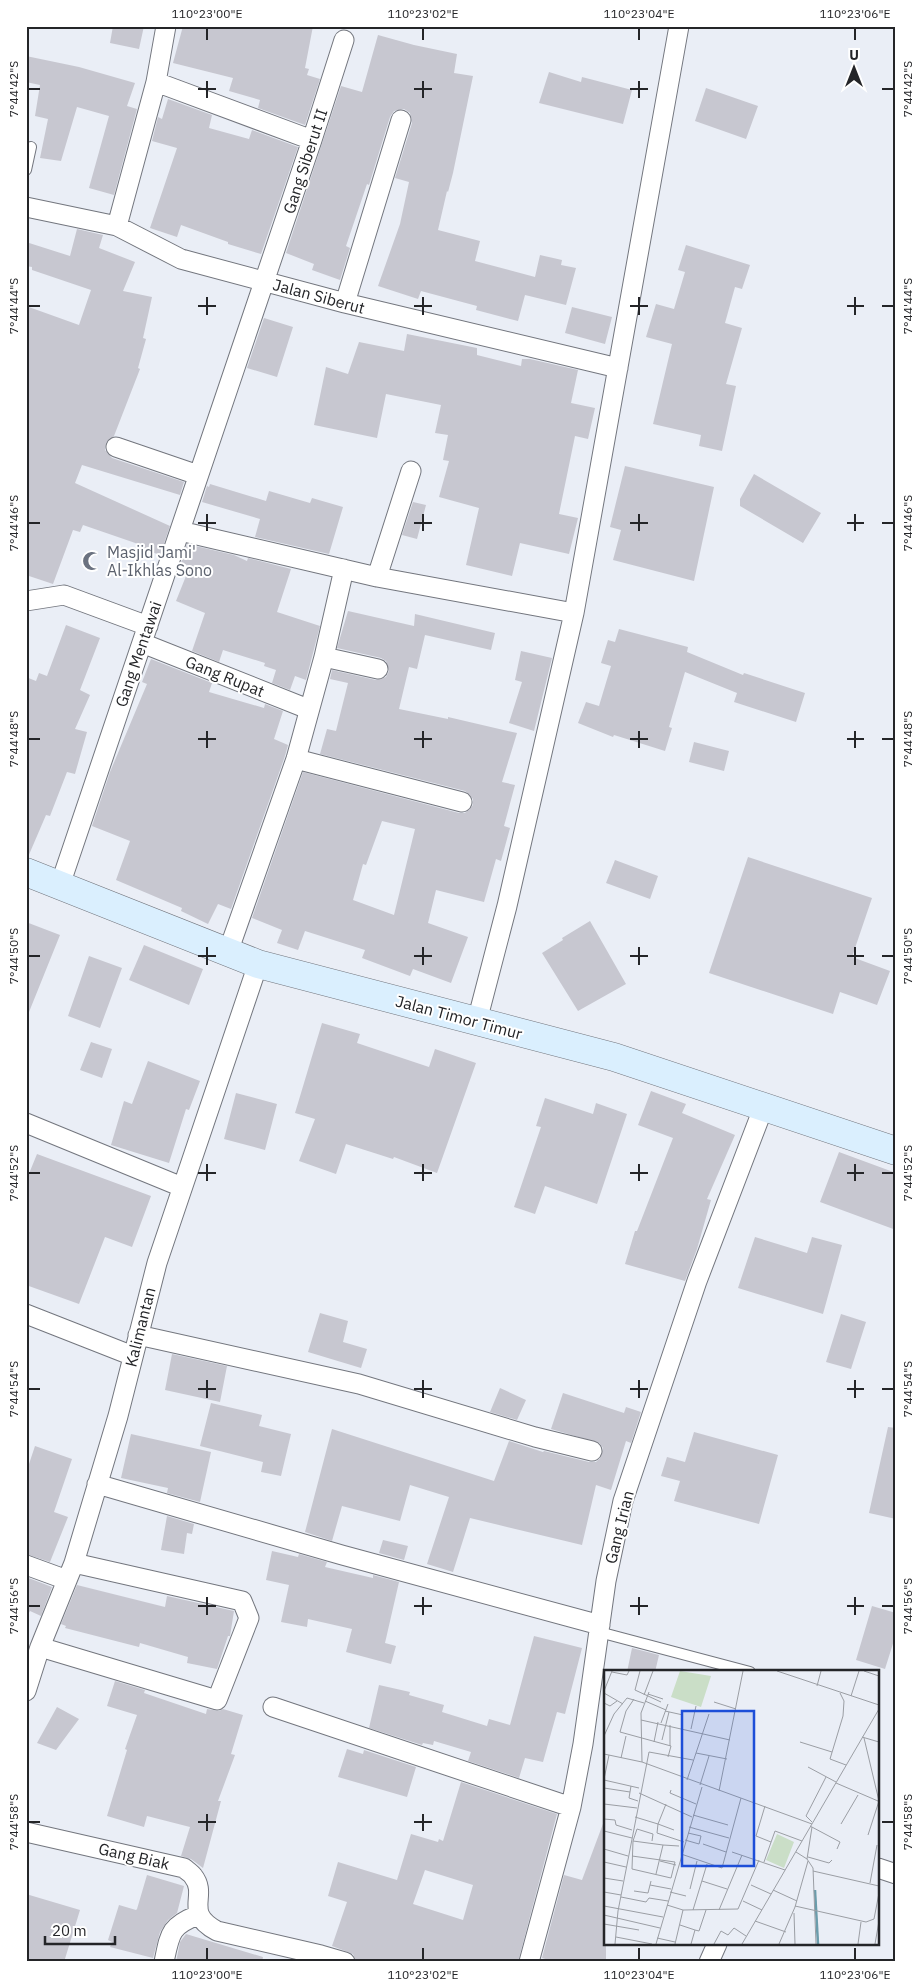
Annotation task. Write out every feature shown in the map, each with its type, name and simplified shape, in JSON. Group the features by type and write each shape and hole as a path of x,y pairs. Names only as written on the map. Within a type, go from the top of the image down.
{"street":[{"path":"117,226 156,82 166,26"},
{"path":"477,1021 507,906 574,614 679,26"},
{"name":"Gang Siberut II","path":"264,282 344,40"},
{"path":"156,82 312,140"},
{"path":"345,304 401,120"},
{"name":"Jalan Siberut","path":"26,207 117,226 181,259 264,282 345,304 618,368"},
{"name":"Gang Mentawai","path":"60,885 264,282"},
{"path":"116,446 198,475"},
{"path":"377,577 411,471"},
{"path":"180,531 377,577 574,614"},
{"path":"228,952 296,759 308,709 324,657 344,569"},
{"name":"Gang Rupat","path":"26,601 64,595 308,709"},
{"path":"324,657 378,669"},
{"path":"296,759 462,802"},
{"name":"Jalan Timor Timur","path":"26,872 258,964 614,1057 896,1151"},
{"name":"Kalimantan","path":"28,1679 70,1571 118,1416 157,1263 258,964"},
{"name":"Gang Irian","path":"529,1962 571,1807 583,1744 606,1580 623,1501 697,1281 764,1106"},
{"path":"26,1123 182,1187"},
{"path":"26,1314 133,1356"},
{"path":"138,1335 359,1384 535,1437 592,1452"},
{"path":"97,1484 599,1629"},
{"path":"26,1565 242,1601 249,1618 218,1700 40,1647"},
{"path":"273,1707 571,1807"},
{"name":"Gang Biak","path":"26,1832 184,1868 194,1876 198,1890 198,1915"},
{"path":"880,1869 896,1874"},
{"path":"164,1962 173,1930 181,1922 198,1915 205,1925 218,1932 320,1958 345,1962"},
{"path":"709,1962 715,1946"}],"lane":[{"path":"26,170 31,147"},
{"path":"599,1629 743,1670"}],"building":[{"path":"113,26 144,26 139,49 110,43"},
{"path":"183,26 313,26 305,68 309,69 307,75 320,79 305,125 258,108 260,100 229,91 233,78 173,63"},
{"path":"378,35 457,54 454,73 473,76 453,173 438,230 480,241 475,261 535,277 540,255 562,260 561,265 576,268 566,305 525,295 518,321 476,310 477,306 421,291 418,299 378,286 400,224 409,182 395,178 412,123 410,113 404,109 394,111 390,117 369,185 367,184 346,246 350,248 340,280 312,270 314,264 286,253 341,86 362,92"},
{"path":"26,56 79,67 135,83 127,106 137,109 114,195 89,188 109,116 77,107 61,161 40,158 48,119 35,116 40,85 26,82"},
{"path":"549,72 581,82 582,77 632,90 623,124 539,103"},
{"path":"706,88 758,106 746,139 695,121"},
{"path":"168,99 212,115 209,128 249,139 252,130 298,147 261,254 228,244 228,242 181,225 177,237 150,228 177,148 152,141 158,117 162,119"},
{"path":"77,229 103,235 99,248 135,262 123,291 152,297 143,338 146,339 138,368 140,369 114,436 106,443 105,450 112,458 184,482 180,495 82,465 75,483 170,526 160,555 143,549 144,546 83,525 80,532 73,530 53,584 26,575 26,306 79,325 91,290 32,270 32,267 26,266 26,242 70,256"},
{"path":"686,245 750,265 742,289 735,287 725,323 742,328 726,384 736,386 722,451 699,446 701,435 653,424 672,344 646,337 656,304 674,309 685,272 678,270"},
{"path":"572,307 612,317 605,344 565,333"},
{"path":"264,318 293,327 277,377 247,368"},
{"path":"407,334 477,348 477,355 521,366 522,359 530,359 578,370 571,403 595,408 588,439 575,436 559,514 578,518 569,554 520,543 512,576 466,565 479,508 439,497 449,461 443,460 448,435 435,433 441,405 386,394 377,438 314,425 326,367 348,374 359,342 404,351"},
{"path":"625,466 714,487 694,581 613,560 621,530 610,527"},
{"path":"754,474 821,513 803,543 740,506 740,499"},
{"path":"210,484 266,501 269,491 310,503 312,498 343,507 329,554 255,537 260,519 202,502 207,486 209,487"},
{"path":"413,502 426,505 417,539 402,535"},
{"path":"187,544 234,555 247,561 248,558 291,569 277,612 320,626 306,680 295,676 290,690 272,683 276,670 264,666 265,663 223,650 219,662 192,651 205,613 176,601 190,566 181,563"},
{"path":"348,611 414,626 415,614 495,633 491,650 425,635 417,669 409,667 399,709 448,719 448,717 517,733 502,782 515,785 504,826 510,828 501,861 496,859 484,902 436,890 428,923 468,937 451,983 413,969 410,976 362,958 365,950 305,931 298,950 277,943 282,930 252,918 303,772 459,813 465,813 473,805 473,799 465,791 320,754 327,729 336,731 348,683 330,679 332,670 376,680 386,677 389,671 386,661 381,658 337,648","holes":["382,821 415,829 394,915 353,900 363,864 366,865"]},
{"path":"66,625 100,638 80,690 90,695 75,729 87,732 75,774 67,772 50,816 46,815 28,857 26,857 26,677 36,681 39,673 47,676"},
{"path":"619,629 688,647 687,652 743,675 744,673 805,693 796,722 734,702 737,693 685,672 669,727 672,728 665,751 614,735 613,737 578,723 586,702 599,706 611,666 601,663 608,640 615,642"},
{"path":"521,651 552,658 534,731 509,723 522,682 515,680"},
{"path":"151,659 212,683 209,692 264,708 265,704 283,711 274,739 288,745 285,756 231,909 218,904 208,924 181,911 182,908 116,880 130,841 92,826 110,772 147,684 142,682"},
{"path":"694,742 729,751 724,771 689,762"},
{"path":"748,857 872,898 852,957 890,971 877,1005 840,992 833,1014 709,973"},
{"path":"615,860 658,876 650,899 606,883"},
{"path":"590,921 626,984 578,1011 542,953"},
{"path":"26,922 60,935 27,1017 26,1016"},
{"path":"144,945 203,969 189,1005 129,980"},
{"path":"89,956 122,968 100,1028 68,1016"},
{"path":"322,1023 360,1034 357,1043 429,1067 435,1049 476,1063 437,1173 394,1157 393,1159 346,1144 336,1174 299,1161 315,1119 295,1113"},
{"path":"91,1042 112,1049 102,1078 80,1070"},
{"path":"148,1061 200,1081 189,1110 186,1109 169,1163 111,1145 124,1101 132,1104"},
{"path":"651,1091 686,1104 682,1113 735,1135 707,1199 711,1200 697,1249 685,1281 625,1264 635,1231 637,1231 673,1138 638,1125"},
{"path":"236,1093 277,1104 265,1150 224,1139"},
{"path":"545,1098 593,1114 596,1103 627,1114 597,1204 545,1186 535,1214 514,1207 541,1127 536,1126"},
{"path":"839,1152 896,1173 896,1230 820,1202"},
{"path":"37,1154 151,1196 132,1247 105,1237 79,1304 26,1285 26,1181"},
{"path":"755,1237 807,1253 812,1237 842,1245 823,1314 738,1288"},
{"path":"320,1313 348,1321 343,1342 367,1349 361,1368 308,1352"},
{"path":"841,1314 866,1322 851,1369 826,1362"},
{"path":"172,1354 227,1366 220,1402 165,1390"},
{"path":"500,1388 526,1400 517,1420 490,1412"},
{"path":"563,1393 624,1413 626,1407 641,1412 631,1443 626,1441 611,1490 596,1485 582,1545 470,1518 453,1572 427,1564 449,1497 410,1485 400,1521 342,1506 332,1541 305,1532 332,1429 494,1481 509,1441 543,1452 596,1462 600,1458 603,1448 599,1443 551,1429"},
{"path":"211,1403 262,1415 259,1426 291,1434 281,1476 261,1472 263,1462 200,1446"},
{"path":"888,1427 896,1428 896,1519 869,1513"},
{"path":"694,1432 778,1455 759,1524 674,1501 680,1481 661,1476 667,1457 685,1462"},
{"path":"131,1434 211,1452 200,1502 167,1493 168,1488 121,1478"},
{"path":"35,1446 72,1459 54,1512 68,1517 50,1562 26,1554 26,1473"},
{"path":"167,1516 194,1524 192,1534 187,1533 184,1554 161,1550"},
{"path":"383,1540 408,1546 404,1560 379,1553"},
{"path":"272,1551 298,1557 299,1554 327,1562 325,1567 373,1578 373,1575 399,1582 385,1643 396,1646 391,1664 346,1652 352,1629 308,1619 307,1627 281,1622 289,1585 266,1580"},
{"path":"26,1577 52,1587 41,1616 30,1611 26,1618"},
{"path":"77,1585 165,1607 167,1596 234,1611 230,1636 228,1636 217,1669 187,1663 188,1657 140,1643 139,1647 65,1628 66,1626 61,1624"},
{"path":"872,1606 896,1613 896,1634 885,1669 856,1660"},
{"path":"534,1636 582,1648 565,1714 557,1712 543,1762 525,1758 519,1778 468,1761 471,1752 434,1741 433,1745 423,1743 422,1745 369,1728 379,1685 410,1692 409,1695 444,1705 442,1712 487,1726 489,1719 510,1725"},
{"path":"632,1648 659,1655 655,1670 627,1670"},
{"path":"115,1681 145,1690 144,1693 206,1714 207,1709 219,1711 223,1709 243,1715 231,1754 235,1755 218,1801 221,1801 203,1868 191,1859 181,1856 190,1827 147,1816 144,1827 107,1816 127,1750 125,1749 137,1715 107,1706"},
{"path":"57,1707 79,1719 56,1750 37,1743"},
{"path":"347,1749 363,1754 364,1750 416,1767 407,1797 338,1777"},
{"path":"461,1782 557,1814 518,1962 356,1962 353,1954 332,1946 347,1902 328,1896 338,1862 397,1880 411,1834 438,1842 439,1839 443,1841","holes":["425,1870 473,1885 463,1920 413,1904"]},
{"path":"604,1821 604,1946 606,1946 606,1962 555,1962 542,1958 564,1875 582,1880"},
{"path":"147,1875 184,1886 177,1913 168,1920 160,1932 153,1958 110,1947 112,1942 108,1940 119,1905 137,1909"},
{"path":"26,1894 80,1910 64,1962 26,1962"},
{"path":"186,1934 263,1957 262,1962 176,1962 180,1942"}],"place":[{"name":"Masjid Jami' Al-Ikhlas Sono","path":"92,561"}]}
